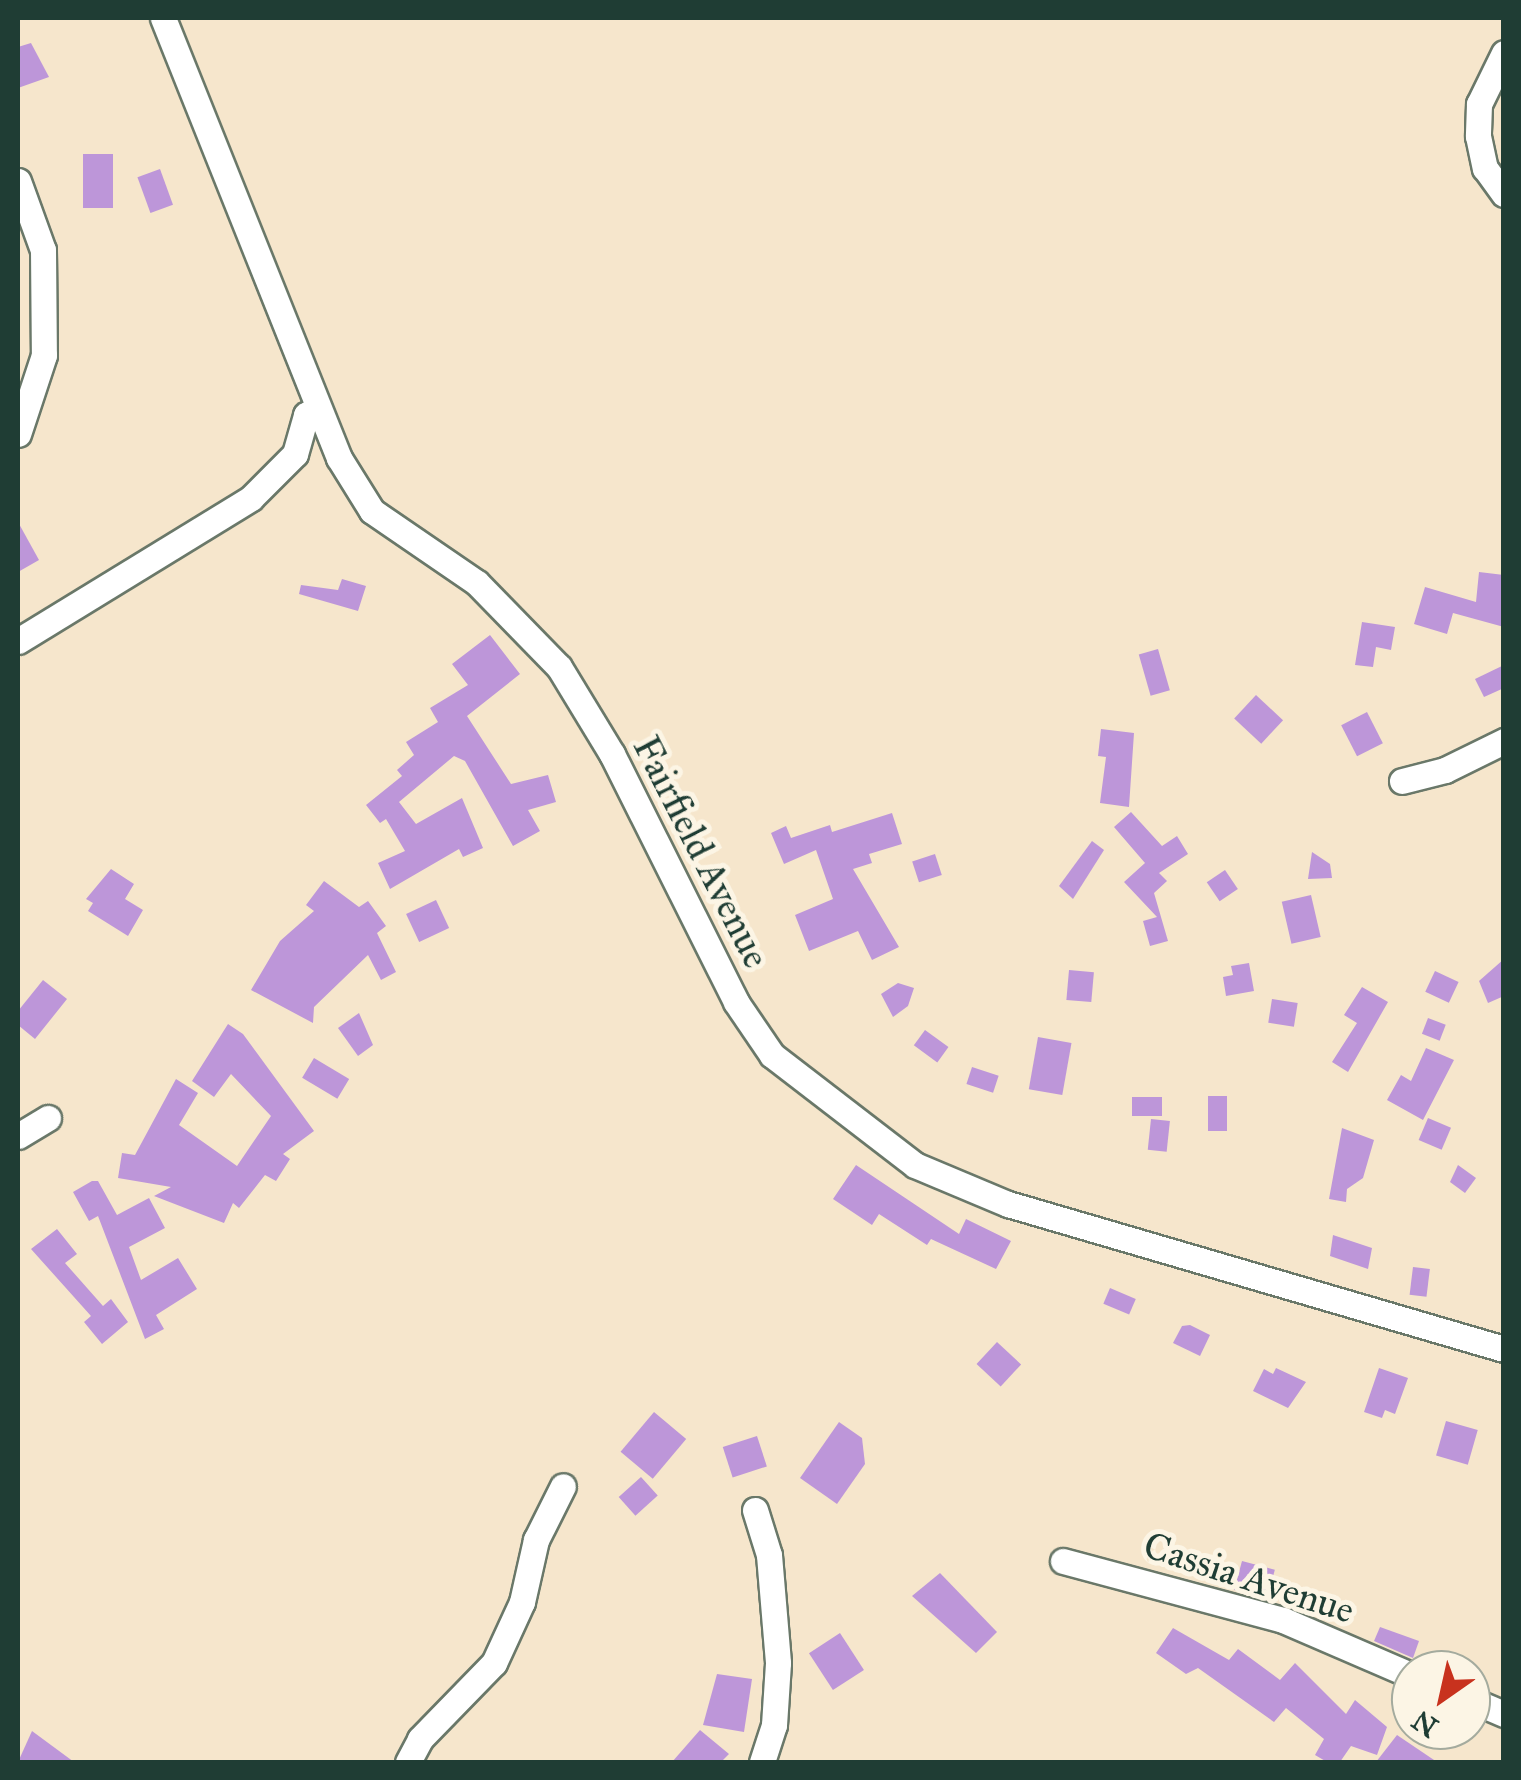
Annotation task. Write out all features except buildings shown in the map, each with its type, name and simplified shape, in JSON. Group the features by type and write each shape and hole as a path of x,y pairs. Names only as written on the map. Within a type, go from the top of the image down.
{"street":[{"name":"Fairfield Avenue","path":"163,18 316,408 372,511 478,583 559,667 612,754 736,1002 772,1054 915,1164 1008,1204 1504,1350"},
{"path":"1504,53 1479,104 1478,136 1485,168 1504,194"},
{"path":"18,181 43,250 44,355 18,434"},
{"path":"18,641 251,498 295,454 306,415 316,408"},
{"path":"1402,781 1446,770 1504,741"},
{"path":"18,1136 48,1118"},
{"path":"408,1762 420,1740 494,1663 522,1602 536,1540 562,1486"},
{"path":"755,1510 769,1555 778,1663 774,1725 762,1762"},
{"name":"Cassia Avenue","path":"1062,1561 1283,1620 1391,1666"}]}
